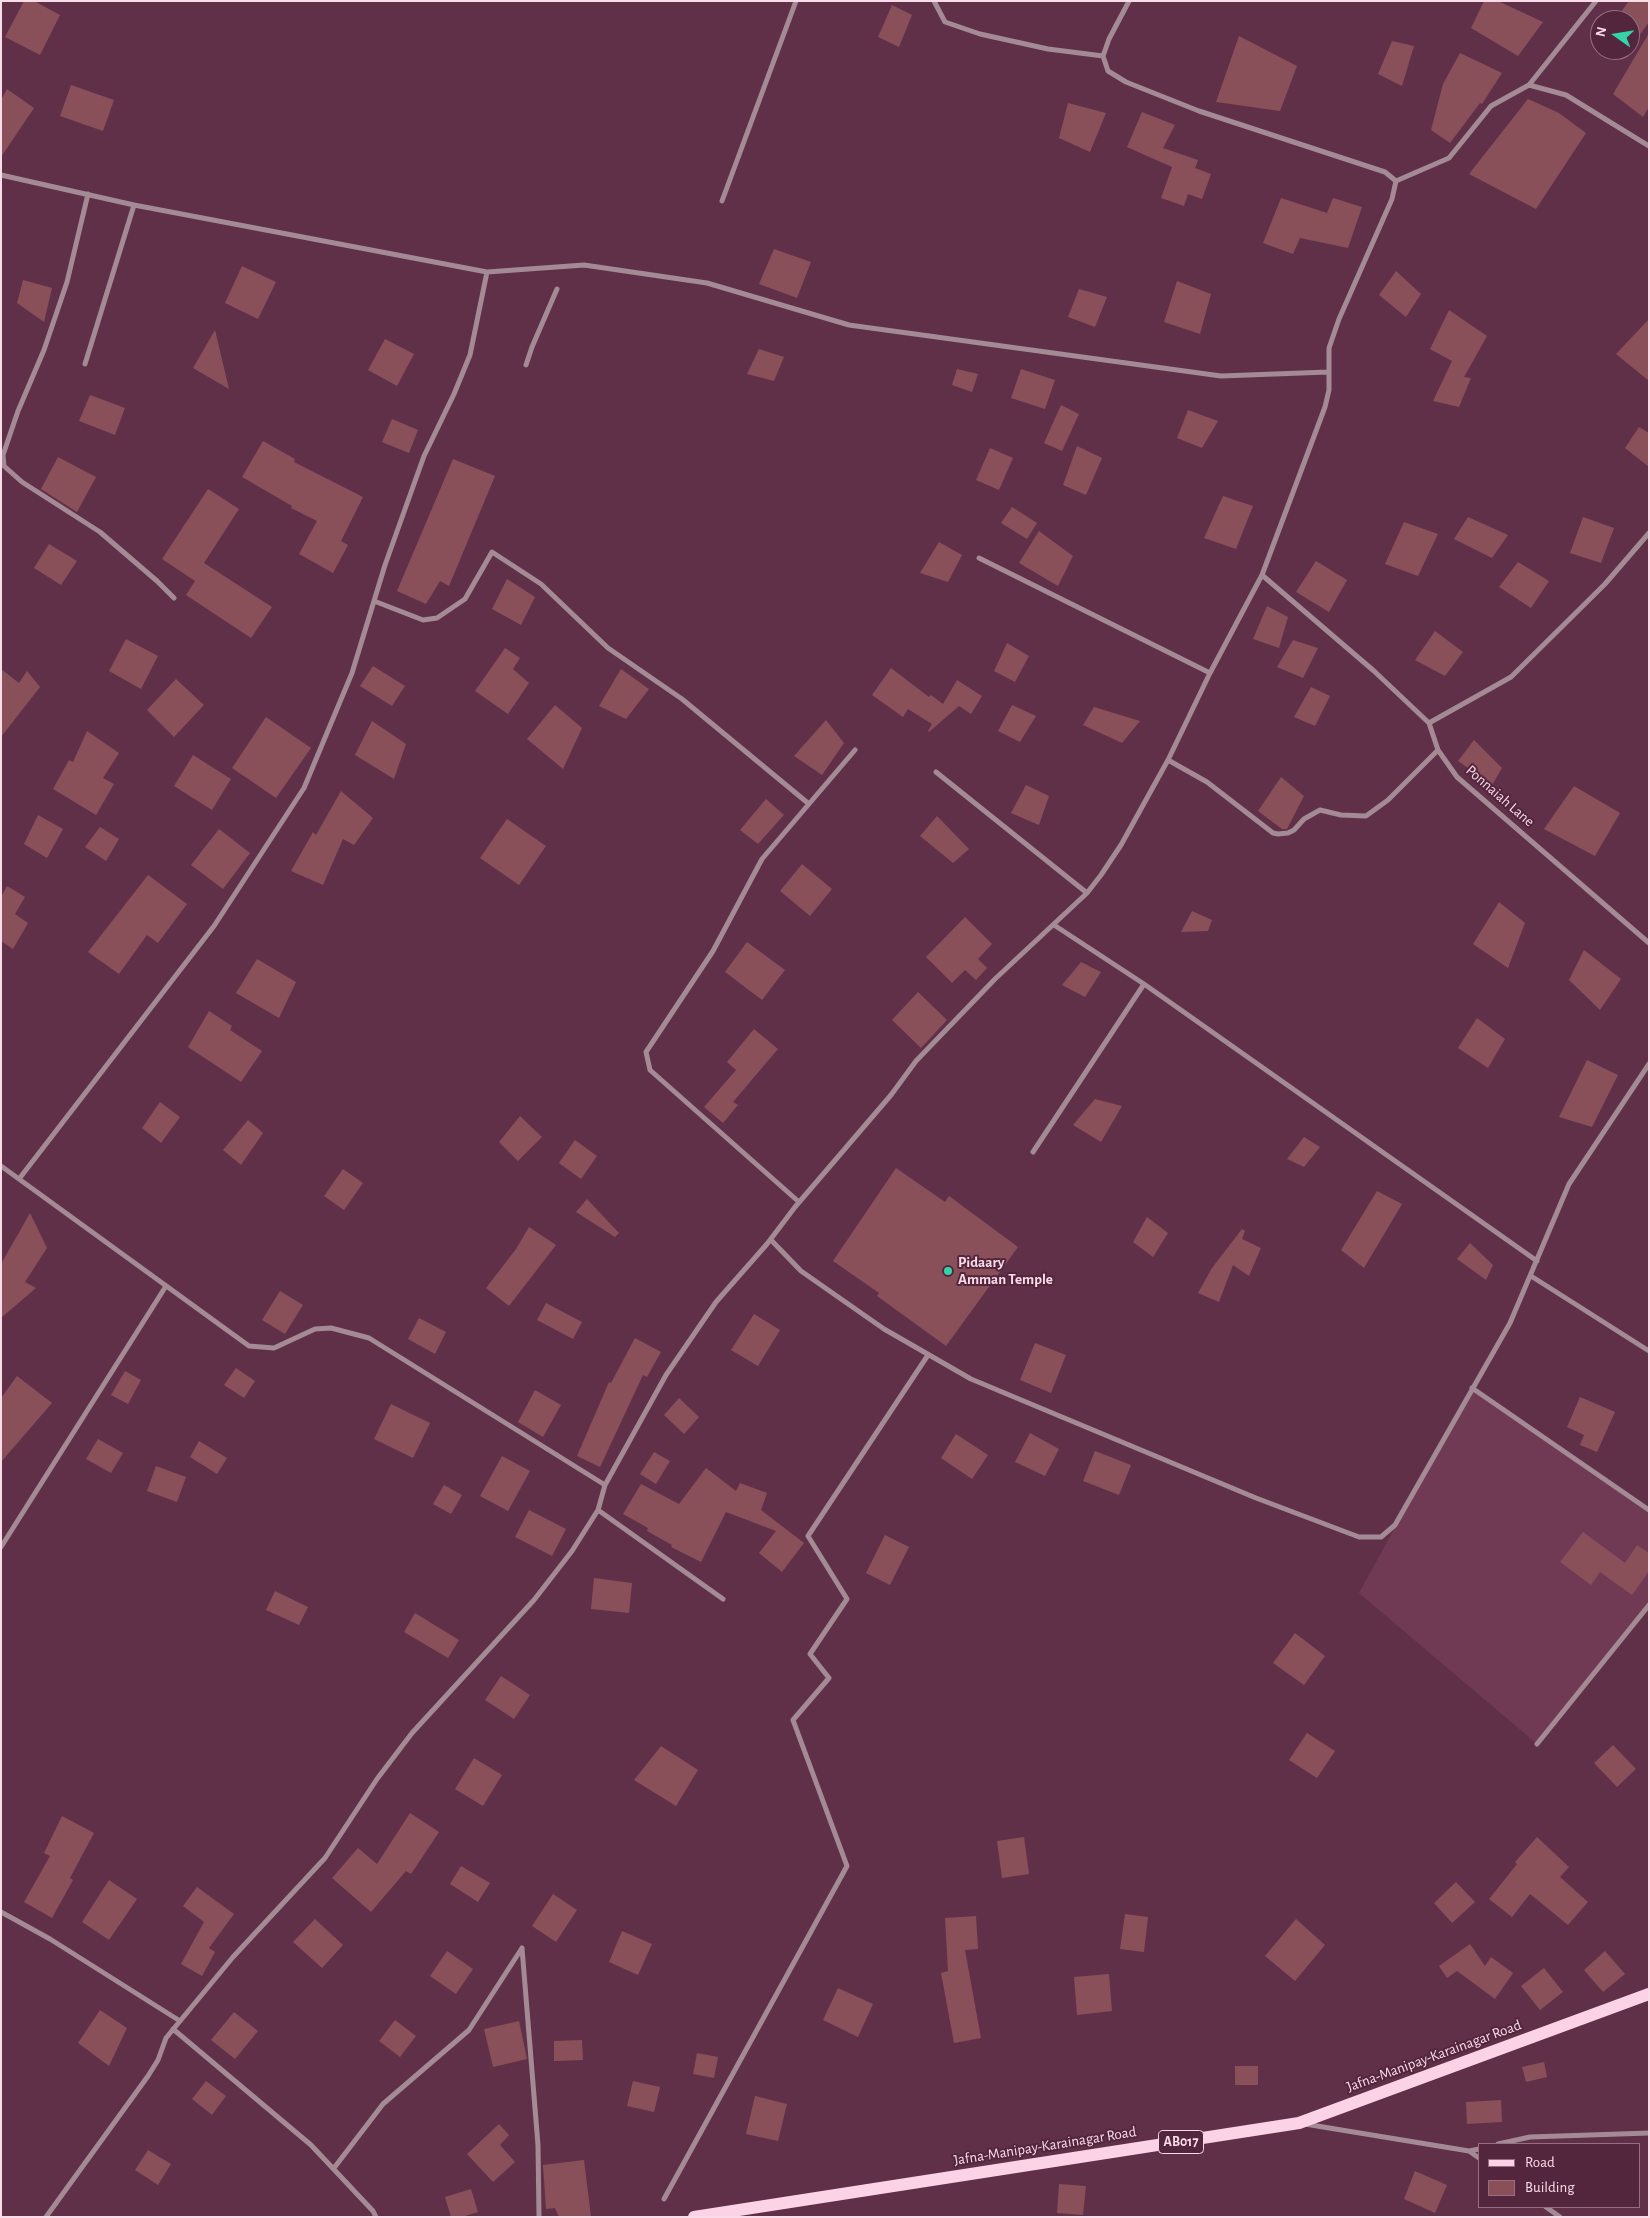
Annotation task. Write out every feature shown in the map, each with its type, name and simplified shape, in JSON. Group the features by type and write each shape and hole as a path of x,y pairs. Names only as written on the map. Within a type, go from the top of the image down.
{"main road":[{"name":"Jafna-Manipay-Karainagar Road","path":"694,2217 1299,2123 1649,1994"}],"street":[{"path":"722,201 796,1"},
{"path":"934,1 945,22 980,34 1048,49 1103,56"},
{"path":"1129,1 1109,39 1103,56 1108,71 1126,82 1199,111 1385,172 1396,181"},
{"path":"1396,181 1450,158 1491,106 1529,85 1596,1"},
{"path":"1529,85 1566,95 1649,146"},
{"path":"1,175 134,204 487,272 584,265 707,283 849,325 1221,376 1328,372"},
{"path":"46,2217 148,2076 158,2060 166,2038 173,2029 233,1957 325,1858 372,1787 412,1732 534,1600 572,1551 598,1510 606,1485 666,1375 710,1310 771,1240 799,1202 891,1095 916,1061 995,979 1087,893 1121,845 1168,760 1210,673 1262,575 1325,407 1329,390 1329,348 1338,319 1392,199 1396,181"},
{"path":"88,194 67,282 44,350 18,411 3,455 4,466 22,482 100,532 157,580 174,598"},
{"path":"85,364 134,204"},
{"path":"19,1179 214,926 304,788 352,674 385,565 424,456 454,394 470,355 487,272"},
{"path":"526,365 557,289"},
{"path":"1429,723 1511,677 1605,584 1649,533"},
{"path":"374,601 423,620 436,618 465,599 492,552 541,584 608,648 682,699 809,804"},
{"path":"979,558 1210,673"},
{"name":"Ponnaiah Lane","path":"1262,575 1374,671 1429,723 1438,750 1457,777 1649,943"},
{"path":"799,1202 650,1070 646,1052 713,951 762,859 855,750"},
{"path":"1168,760 1207,782 1273,833 1278,834 1294,830 1308,816 1320,810 1341,815 1366,816 1388,800 1438,750"},
{"path":"936,772 1087,893"},
{"path":"1054,924 1144,984 1538,1261"},
{"path":"1033,1152 1144,984"},
{"path":"771,1240 801,1272 884,1329 971,1378 1256,1498 1359,1537 1381,1537 1395,1525 1510,1323 1538,1261 1569,1184 1649,1064"},
{"path":"1,1166 249,1346 274,1348 315,1329 331,1328 369,1338 606,1485"},
{"path":"1531,1276 1649,1351"},
{"path":"1,1547 166,1286"},
{"path":"664,2200 847,1866 793,1720 829,1678 810,1654 847,1599 808,1536 928,1354"},
{"path":"1472,1388 1649,1510"},
{"path":"598,1510 723,1599"},
{"path":"1537,1744 1649,1606"},
{"path":"1,1912 50,1939 180,2022"},
{"path":"334,2168 383,2104 469,2030 522,1948 538,2145 539,2217"},
{"path":"173,2029 311,2145 374,2211 376,2217"},
{"path":"1299,2123 1469,2151 1478,2149"},
{"path":"1503,2143 1530,2137 1649,2133"},
{"path":"1469,2151 1478,2157"},
{"path":"1547,2208 1560,2217"}],"shaded area":[{"path":"1472,1388 1649,1510 1649,1605 1537,1744 1359,1593"}],"building":[{"path":"24,1 34,1 60,15 40,55 5,37"},
{"path":"1484,1 1498,1 1543,22 1518,56 1471,28"},
{"path":"1629,1 1649,1 1649,22 1640,35 1640,10 1622,10"},
{"path":"892,5 912,15 899,47 878,37"},
{"path":"1649,33 1649,107 1643,117 1613,94 1633,60 1640,60 1640,48"},
{"path":"1239,36 1297,66 1280,111 1216,102"},
{"path":"1392,41 1414,46 1402,86 1378,74"},
{"path":"1460,53 1502,73 1482,104 1480,103 1450,143 1431,130 1443,84"},
{"path":"71,85 114,100 103,131 60,116"},
{"path":"7,89 34,108 1,157 1,100"},
{"path":"1528,99 1559,113 1586,133 1536,209 1469,174"},
{"path":"1068,103 1106,113 1090,152 1059,138"},
{"path":"1142,112 1175,125 1163,148 1198,160 1195,168 1211,174 1202,199 1188,194 1184,206 1161,198 1172,167 1127,147"},
{"path":"1281,198 1327,213 1333,198 1362,207 1348,248 1300,238 1293,254 1263,243"},
{"path":"774,249 811,262 797,298 759,284"},
{"path":"242,266 276,282 258,319 225,303"},
{"path":"1396,271 1421,294 1406,317 1379,295"},
{"path":"23,280 52,288 44,322 17,303"},
{"path":"1177,281 1211,294 1200,334 1164,322"},
{"path":"1079,289 1107,297 1095,327 1068,317"},
{"path":"1449,310 1487,336 1464,377 1471,378 1459,407 1433,401 1452,361 1430,349"},
{"path":"1649,319 1649,381 1616,354"},
{"path":"215,330 229,389 193,368"},
{"path":"385,339 414,354 397,386 368,370"},
{"path":"759,349 784,357 774,381 747,374"},
{"path":"957,369 978,374 972,392 952,385"},
{"path":"1021,369 1055,380 1045,409 1011,398"},
{"path":"90,395 125,408 115,435 79,421"},
{"path":"1061,405 1079,414 1062,451 1044,443"},
{"path":"1188,410 1218,421 1202,448 1177,438"},
{"path":"392,419 418,430 409,453 382,442"},
{"path":"1639,427 1649,433 1649,467 1625,448"},
{"path":"263,441 295,459 294,462 363,497 341,541 348,545 333,573 299,554 317,521 291,508 292,506 242,477"},
{"path":"1077,446 1102,458 1086,495 1063,485"},
{"path":"990,448 1013,458 999,490 976,480"},
{"path":"58,457 96,477 77,512 41,489"},
{"path":"453,459 495,476 449,586 440,581 426,604 397,591"},
{"path":"208,489 239,509 204,563 272,607 251,638 186,595 195,581 162,559"},
{"path":"1223,496 1253,506 1236,549 1204,538"},
{"path":"1012,507 1037,523 1027,539 1001,523"},
{"path":"1468,517 1508,535 1492,558 1454,539"},
{"path":"1583,517 1614,528 1601,563 1570,553"},
{"path":"1404,522 1438,534 1418,576 1385,564"},
{"path":"1039,531 1073,556 1058,586 1019,563"},
{"path":"939,542 962,555 948,582 920,573"},
{"path":"49,544 77,561 61,585 34,568"},
{"path":"1316,561 1347,580 1329,612 1296,592"},
{"path":"1518,562 1549,581 1531,608 1499,587"},
{"path":"507,579 535,597 521,625 492,609"},
{"path":"1267,606 1288,617 1279,648 1253,639"},
{"path":"1435,631 1463,652 1445,676 1415,660"},
{"path":"126,639 158,656 141,689 109,671"},
{"path":"1293,640 1318,648 1303,678 1277,667"},
{"path":"1007,643 1029,656 1015,682 994,671"},
{"path":"505,648 520,658 513,669 529,683 508,714 475,691"},
{"path":"373,666 405,686 392,706 360,686"},
{"path":"891,668 929,697 931,695 943,704 957,680 982,696 971,714 959,706 929,732 932,724 908,709 903,717 872,695"},
{"path":"1,669 19,683 27,671 40,687 1,737"},
{"path":"621,669 649,689 626,719 599,706"},
{"path":"176,679 204,705 174,737 147,710"},
{"path":"1311,687 1330,696 1315,726 1294,717"},
{"path":"555,705 582,728 563,769 527,739"},
{"path":"1012,705 1036,716 1020,742 998,731"},
{"path":"1094,707 1140,721 1122,743 1083,725"},
{"path":"266,717 311,748 276,798 232,768"},
{"path":"826,720 844,743 822,775 794,756"},
{"path":"372,721 406,744 394,779 355,755"},
{"path":"87,731 119,753 103,778 114,784 96,815 53,789 69,760 73,762"},
{"path":"1474,740 1502,768 1492,785 1458,761"},
{"path":"193,755 231,779 212,810 174,786"},
{"path":"1281,777 1304,796 1287,829 1282,829 1258,811"},
{"path":"1026,785 1049,796 1039,825 1011,813"},
{"path":"1574,786 1620,813 1595,856 1544,829"},
{"path":"341,791 373,818 354,845 343,839 323,885 291,871 313,832 316,835"},
{"path":"766,799 784,815 758,844 740,830"},
{"path":"38,815 63,829 47,858 24,844"},
{"path":"937,816 969,849 953,863 920,836"},
{"path":"507,819 546,846 519,885 480,858"},
{"path":"100,827 119,839 106,861 85,847"},
{"path":"219,829 250,853 223,889 191,865"},
{"path":"802,864 832,889 810,916 780,891"},
{"path":"148,875 187,904 158,943 147,935 119,974 88,952"},
{"path":"7,886 25,897 15,914 28,923 13,949 1,941 1,897"},
{"path":"1499,902 1525,923 1508,968 1473,944"},
{"path":"1192,911 1212,920 1208,931 1181,932"},
{"path":"965,917 992,944 978,959 987,968 976,980 965,970 952,983 926,957"},
{"path":"747,942 785,970 762,1000 725,972"},
{"path":"1584,950 1621,979 1600,1010 1569,980"},
{"path":"257,959 296,982 279,1018 236,993"},
{"path":"1081,962 1101,972 1085,997 1062,985"},
{"path":"918,992 947,1020 921,1048 892,1020"},
{"path":"209,1011 232,1026 230,1030 262,1051 241,1082 188,1047"},
{"path":"1477,1018 1505,1039 1488,1068 1458,1048"},
{"path":"754,1029 778,1049 733,1102 738,1105 723,1123 704,1107 736,1070 727,1062"},
{"path":"1587,1060 1618,1075 1592,1127 1559,1117"},
{"path":"1095,1099 1122,1106 1101,1142 1073,1125"},
{"path":"160,1102 180,1117 161,1143 142,1128"},
{"path":"520,1116 542,1137 518,1161 499,1142"},
{"path":"248,1120 263,1133 241,1165 223,1150"},
{"path":"1304,1137 1320,1147 1304,1167 1287,1159"},
{"path":"575,1140 597,1156 581,1179 559,1163"},
{"name":"Pidaary Amman Temple","path":"896,1168 945,1202 949,1196 1018,1247 946,1346 877,1296 879,1293 833,1261"},
{"path":"343,1169 363,1183 344,1210 324,1196"},
{"path":"1377,1191 1402,1204 1364,1268 1341,1250"},
{"path":"587,1199 619,1233 615,1237 576,1212"},
{"path":"30,1213 47,1248 25,1282 36,1288 1,1318 1,1264"},
{"path":"1147,1217 1168,1233 1153,1257 1133,1242"},
{"path":"529,1227 556,1245 509,1306 486,1288 516,1249"},
{"path":"1242,1229 1245,1231 1242,1239 1261,1248 1249,1276 1233,1265 1219,1302 1198,1293 1212,1268"},
{"path":"1470,1243 1493,1265 1486,1280 1457,1259"},
{"path":"280,1291 303,1305 285,1334 262,1320"},
{"path":"546,1303 582,1322 573,1339 537,1320"},
{"path":"754,1314 780,1330 758,1366 731,1350"},
{"path":"419,1318 446,1332 435,1354 408,1339"},
{"path":"635,1338 661,1352 647,1377 643,1375 600,1467 577,1456 609,1382 611,1383"},
{"path":"1035,1343 1066,1355 1051,1393 1020,1380"},
{"path":"236,1368 255,1381 244,1398 224,1385"},
{"path":"125,1371 141,1380 128,1404 111,1395"},
{"path":"17,1376 52,1403 1,1462 1,1398"},
{"path":"535,1390 561,1405 543,1437 518,1422"},
{"path":"1580,1397 1615,1412 1597,1452 1580,1445 1584,1435 1567,1427"},
{"path":"679,1398 699,1417 684,1434 664,1415"},
{"path":"391,1404 430,1423 413,1458 374,1439"},
{"path":"1030,1433 1059,1449 1045,1476 1015,1462"},
{"path":"956,1434 988,1455 972,1479 941,1458"},
{"path":"98,1439 123,1453 111,1473 86,1459"},
{"path":"199,1441 227,1458 217,1474 190,1457"},
{"path":"1095,1451 1131,1465 1119,1495 1083,1481"},
{"path":"654,1452 670,1461 656,1484 640,1474"},
{"path":"502,1456 530,1471 508,1511 480,1496"},
{"path":"156,1466 186,1477 177,1502 147,1491"},
{"path":"706,1468 736,1491 740,1483 767,1493 761,1510 804,1543 782,1572 759,1553 776,1531 726,1512 701,1562 671,1547 672,1545 647,1531 648,1528 623,1514 641,1484 679,1504"},
{"path":"444,1485 462,1495 451,1514 433,1504"},
{"path":"529,1510 566,1529 552,1556 515,1537"},
{"path":"1583,1532 1625,1563 1637,1545 1649,1553 1649,1571 1632,1595 1600,1572 1591,1585 1560,1562"},
{"path":"885,1535 909,1547 890,1585 866,1573"},
{"path":"594,1578 632,1583 629,1613 591,1609"},
{"path":"275,1591 308,1607 299,1625 266,1610"},
{"path":"415,1613 459,1640 448,1658 404,1632"},
{"path":"1295,1633 1325,1656 1304,1685 1273,1663"},
{"path":"501,1676 530,1695 514,1719 485,1700"},
{"path":"1307,1733 1335,1751 1317,1778 1289,1760"},
{"path":"1613,1745 1636,1769 1617,1787 1594,1763"},
{"path":"661,1746 698,1770 676,1806 634,1780"},
{"path":"474,1758 502,1775 483,1806 455,1789"},
{"path":"410,1813 439,1832 411,1874 406,1871 371,1912 332,1878 358,1848 377,1864"},
{"path":"62,1816 94,1833 70,1878 73,1880 52,1918 24,1902 50,1856 44,1853"},
{"path":"1024,1837 1029,1874 1002,1878 997,1841"},
{"path":"1537,1837 1569,1867 1560,1877 1588,1902 1568,1925 1530,1894 1512,1917 1489,1899 1517,1864 1515,1862"},
{"path":"461,1866 490,1883 478,1902 450,1884"},
{"path":"109,1880 137,1899 109,1940 82,1922"},
{"path":"1456,1882 1475,1902 1452,1923 1434,1903"},
{"path":"197,1887 234,1914 209,1948 215,1952 202,1976 181,1964 204,1922 183,1906"},
{"path":"553,1894 577,1910 556,1942 532,1926"},
{"path":"1125,1914 1148,1917 1144,1952 1120,1949"},
{"path":"976,1916 978,1949 965,1950 981,2038 954,2043 941,1973 948,1971 945,1918"},
{"path":"315,1919 343,1945 322,1968 293,1942"},
{"path":"1296,1919 1325,1945 1295,1981 1265,1956"},
{"path":"622,1931 652,1944 638,1975 609,1962"},
{"path":"1470,1944 1485,1966 1491,1957 1513,1973 1495,1999 1457,1971 1447,1978 1439,1966"},
{"path":"447,1951 473,1969 456,1994 430,1976"},
{"path":"1605,1951 1625,1974 1603,1992 1584,1970"},
{"path":"1544,1968 1563,1992 1540,2010 1521,1986"},
{"path":"1109,1974 1112,2011 1077,2015 1074,1977"},
{"path":"838,1988 873,2004 858,2037 823,2020"},
{"path":"100,2010 127,2028 109,2066 78,2043"},
{"path":"234,2012 258,2031 235,2059 211,2040"},
{"path":"395,2020 416,2036 400,2057 379,2041"},
{"path":"519,2021 527,2059 493,2067 484,2029"},
{"path":"582,2040 583,2060 554,2061 554,2041"},
{"path":"697,2053 718,2057 714,2078 693,2074"},
{"path":"1544,2062 1547,2077 1526,2082 1522,2067"},
{"path":"1235,2066 1258,2066 1258,2085 1235,2085"},
{"path":"206,2081 226,2096 212,2115 192,2099"},
{"path":"633,2081 660,2087 654,2112 627,2106"},
{"path":"755,2096 787,2104 778,2141 746,2134"},
{"path":"1501,2100 1502,2122 1467,2124 1466,2102"},
{"path":"499,2124 509,2135 500,2145 515,2162 493,2182 467,2154"},
{"path":"148,2150 171,2164 158,2185 135,2170"},
{"path":"584,2160 591,2217 559,2217 555,2208 546,2209 543,2165"},
{"path":"1415,2171 1447,2185 1435,2213 1404,2199"},
{"path":"1059,2184 1086,2186 1083,2215 1057,2213"},
{"path":"471,2189 478,2212 462,2217 451,2217 445,2197"}],"place":[{"name":"Pidaary Amman Temple","path":"948,1271"}]}
